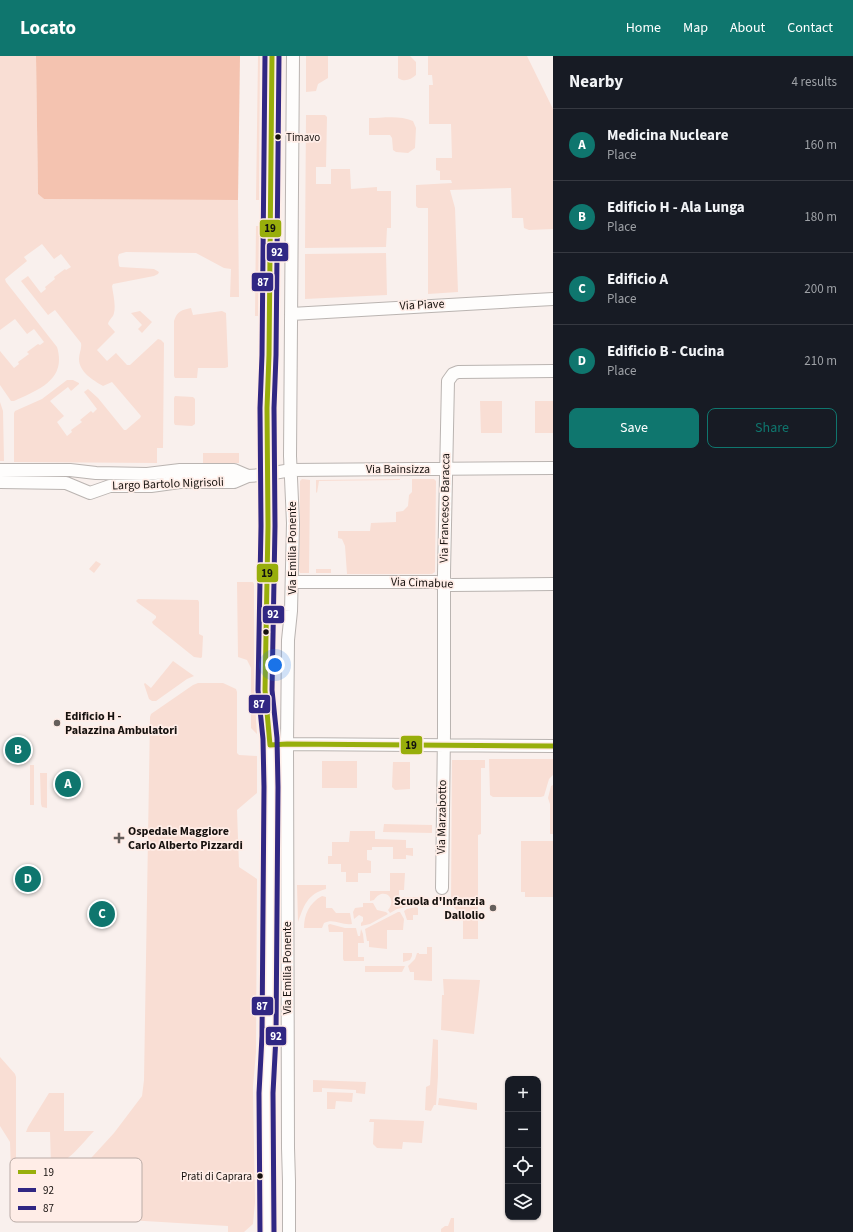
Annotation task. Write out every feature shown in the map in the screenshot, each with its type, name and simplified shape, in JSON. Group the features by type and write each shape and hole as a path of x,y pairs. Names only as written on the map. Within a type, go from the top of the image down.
{"main road":[{"name":"Via Emilia Ponente","path":"267,1232 266,1093 269,1028 271,862 270,745 265,690 265,604 268,542 272,56"}],"street":[{"name":"Via Emilia Ponente","path":"289,1232 290,1180 288,1148 287,744 288,640 291,611 293,515 290,470 293,56"},
{"name":"Via Piave","path":"291,314 553,299"},
{"name":"Via Francesco Baracca","path":"443,745 444,583 448,379 452,374 458,372 553,371"},
{"name":"Via Bainsizza","path":"290,470 553,468"},
{"name":"Largo Bartolo Nigrisoli","path":"0,470 70,470 96,473 140,474 180,470 234,470 248,476"},
{"name":"Largo Bartolo Nigrisoli","path":"0,482 66,482 86,492 95,492 110,486 151,486 180,482 234,482 248,476 268,475 290,470"},
{"name":"Via Cimabue","path":"292,582 435,582 451,585 553,584"},
{"path":"270,745 553,746"},
{"name":"Via Marzabotto","path":"442,888 443,745"}],"shaded area":[{"path":"0,56 36,56 38,194 44,199 238,200 239,297 230,297 231,269 224,268 196,253 126,252 119,254 118,257 120,267 154,269 159,272 154,276 113,284 115,310 108,324 115,332 97,350 107,361 116,353 127,365 130,365 158,339 164,343 163,448 157,448 157,463 14,462 15,411 42,399 67,380 73,380 79,384 71,391 68,387 50,401 64,416 57,422 67,436 72,432 71,430 82,422 80,420 91,411 93,413 97,409 84,392 88,389 98,398 124,430 126,430 141,416 112,382 103,386 84,372 81,368 79,359 81,343 55,310 48,315 21,281 28,276 41,293 46,289 45,287 55,279 54,277 65,269 66,270 71,267 61,254 54,259 42,244 24,257 27,261 5,279 57,347 59,358 58,368 54,376 41,388 14,401 11,401 0,385 0,351 14,368 19,364 18,362 29,354 27,352 38,344 40,345 44,342 34,329 27,334 15,319 0,330"},
{"path":"36,56 240,56 238,200 44,199 38,194"},
{"path":"258,56 260,56 259,200 256,200"},
{"path":"306,56 328,56 328,78 318,84 316,91 306,92"},
{"path":"398,56 410,56 416,62 416,75 405,80 398,78"},
{"path":"428,56 527,56 553,109 553,229 529,230 524,228 523,218 512,218 511,188 450,190 455,208 458,292 428,294 428,208 418,208 416,206 416,185 452,183 451,180 440,180 440,171 436,170 436,158 452,158 451,124 429,124 429,85 433,85 432,75 428,75"},
{"path":"306,115 325,115 327,117 326,167 316,167 316,184 331,184 331,169 350,169 351,189 377,187 377,191 391,191 391,228 387,228 386,247 305,248"},
{"path":"397,117 413,121 416,128 415,148 408,153 396,152 393,150 392,138 390,135 369,135 369,118"},
{"path":"256,226 259,226 258,316 255,316"},
{"path":"386,253 387,295 305,299 305,254"},
{"path":"191,308 193,315 222,311 226,313 228,367 198,368 197,378 175,378 174,321 180,312"},
{"path":"140,311 152,322 142,333 138,329 142,325 131,313"},
{"path":"175,396 193,397 195,399 195,424 192,426 175,425"},
{"path":"480,401 502,401 502,433 481,433"},
{"path":"535,401 553,401 553,433 535,433"},
{"path":"0,402 3,411 4,461 0,461"},
{"path":"203,453 239,453 239,463 203,463"},
{"path":"302,479 310,480 309,573 300,573 299,571 300,481"},
{"path":"400,479 319,481 317,493 316,480"},
{"path":"412,479 434,479 436,481 435,572 432,574 347,574 345,546 342,539 338,538 338,531 370,531 371,523 396,522 396,512 403,511 408,506 409,495 412,492"},
{"path":"96,561 101,564 94,573 89,569"},
{"path":"316,569 331,569 331,573 316,573"},
{"path":"237,582 253,582 254,584 254,691 257,734 251,728 251,668 247,660 238,657"},
{"path":"138,599 198,600 199,634 203,636 202,657 194,657 153,624 152,622 156,616 138,603 136,601"},
{"path":"173,661 194,676 187,679 156,701 152,701 149,699 144,684 145,683 151,688"},
{"path":"198,683 223,683 236,689 237,753 239,755 257,756 257,793 237,810 239,867 257,879 256,1052 253,1087 255,1202 253,1224 244,1232 228,1232 228,1226 142,1221 142,1158 91,1158 114,1133 142,1096 144,1080 150,717 151,714"},
{"path":"489,759 553,759 553,775 549,779 544,796 493,797 490,795"},
{"path":"452,760 485,760 485,768 481,768 481,834 478,835 478,939 463,939 463,917 451,904"},
{"path":"322,761 357,761 357,788 322,788"},
{"path":"393,762 410,762 410,789 395,790 392,787"},
{"path":"30,765 34,765 34,805 30,805"},
{"path":"40,773 47,773 47,808 42,807 41,804"},
{"path":"553,785 553,834 550,834 550,804 548,798 551,786"},
{"path":"384,824 432,825 432,833 383,832"},
{"path":"350,831 375,831 375,839 406,840 406,848 413,848 413,856 406,855 406,859 393,859 393,847 372,847 372,850 367,850 367,860 371,861 371,873 358,873 358,882 346,882 346,872 341,872 341,864 328,864 328,856 332,856 332,842 349,842"},
{"path":"521,841 553,841 553,897 525,897 525,892 521,892"},
{"path":"390,873 405,873 404,890 399,890 399,897 401,897 400,906 404,906 403,897 418,897 417,904 397,909 390,913 388,910 391,906 391,901 388,895 381,894 374,900 370,901 370,891 390,891"},
{"path":"297,885 326,885 326,889 310,897 298,922"},
{"path":"322,896 326,897 326,908 332,908 336,913 350,913 352,924 331,921 324,923 322,928 304,928 308,910 317,899"},
{"path":"363,903 373,903 377,910 388,914 370,924 361,926 363,917 359,915 354,919 353,912 355,908 363,907"},
{"path":"416,907 418,908 418,915 413,915 413,920 407,920 404,911"},
{"path":"400,912 404,919 403,930 387,930 387,949 369,947 369,941 367,941 365,929"},
{"path":"330,924 345,928 356,928 358,936 360,936 361,929 364,943 358,943 358,957 364,957 364,961 344,961 343,932 329,932 328,925"},
{"path":"427,947 432,947 432,981 414,980 414,972 410,972 408,966 415,959 417,953 427,954"},
{"path":"403,953 412,953 410,960 403,962"},
{"path":"365,966 405,966 402,972 365,972"},
{"path":"443,979 480,980 474,1034 441,1030 442,995 444,995"},
{"path":"433,1039 438,1040 438,1076 436,1105 434,1105 431,1111 425,1110 426,1087 430,1085"},
{"path":"0,1057 16,1077 16,1158 11,1158 10,1142 0,1126"},
{"path":"313,1080 366,1082 365,1094 356,1093 356,1090 322,1088 322,1092 313,1092"},
{"path":"327,1092 353,1093 352,1102 336,1101 335,1109 327,1109"},
{"path":"49,1093 64,1093 64,1131 94,1131 68,1158 51,1158 50,1132 26,1132"},
{"path":"439,1098 477,1103 477,1110 438,1105"},
{"path":"370,1119 424,1121 422,1143 403,1142 402,1149 377,1148 373,1144 374,1122 369,1122"},
{"path":"451,1218 454,1218 454,1232 441,1232 441,1229 448,1226"}],"transit line":[{"name":"87","path":"260,1232 259,1093 262,1036 264,787 263,739 258,690 265,56"},
{"name":"19","path":"270,745 265,690 272,56"},
{"name":"92","path":"274,1232 273,1093 276,1036 278,787 277,738 272,690 279,56"},
{"name":"19","path":"270,745 553,746"}],"place":[{"name":"Timavo","path":"278,137"},
{"name":"Edificio H - Palazzina Ambulatori","path":"57,723"},
{"name":"Edificio H - Ala Lunga","path":"18,750"},
{"name":"Medicina Nucleare","path":"68,784"},
{"name":"Ospedale Maggiore Carlo Alberto Pizzardi","path":"119,838"},
{"name":"Edificio B - Cucina","path":"28,879"},
{"name":"Scuola d'Infanzia Dallolio","path":"493,908"},
{"name":"Edificio A","path":"102,914"},
{"name":"Prati di Caprara","path":"260,1176"}]}
